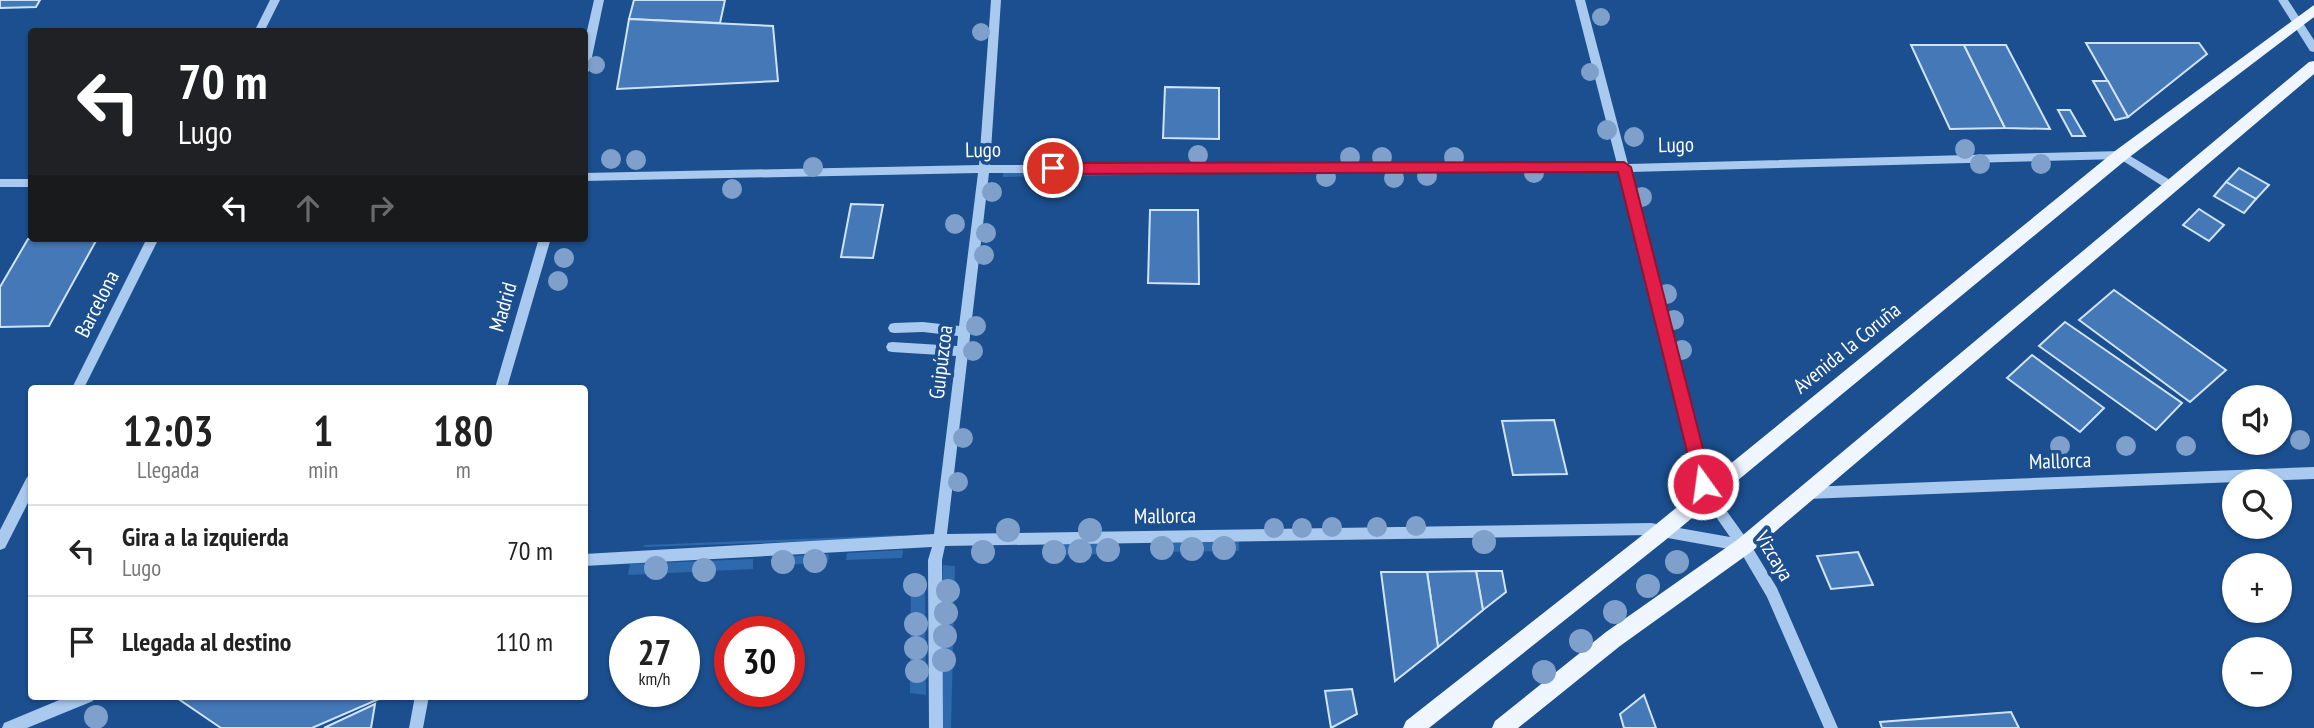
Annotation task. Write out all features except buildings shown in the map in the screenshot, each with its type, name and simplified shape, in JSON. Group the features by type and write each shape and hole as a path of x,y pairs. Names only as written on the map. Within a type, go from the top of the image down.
{"main road":[{"name":"Avenida la Coruña","path":"1413,728 1664,530 2122,155 2307,23 2314,10"},
{"path":"1502,728 1614,639 1744,546 2314,66"}],"street":[{"path":"261,28 275,0"},
{"path":"588,52 599,0"},
{"name":"Guipúzcoa","path":"936,728 935,560 940,540 984,169 996,0"},
{"name":"Vizcaya","path":"1580,0 1707,494 1744,546 1772,593 1830,728"},
{"path":"2283,0 2307,23 2314,48"},
{"path":"2122,155 2171,186"},
{"name":"Lugo","path":"588,177 984,169 1624,167 2122,155"},
{"path":"0,183 28,183"},
{"name":"Barcelona","path":"80,385 151,242"},
{"name":"Madrid","path":"502,385 544,242"},
{"path":"894,328 923,327 964,332"},
{"path":"892,347 962,351"},
{"name":"Mallorca","path":"1807,492 2314,473"},
{"path":"0,544 28,489"},
{"name":"Mallorca","path":"588,560 940,540 1664,530 1744,546"},
{"path":"9,728 78,700"},
{"path":"416,728 421,700"}],"shaded area":[{"path":"1003,170 1191,170 1191,174 1003,177"},
{"path":"901,535 902,538 643,547 645,545"},
{"path":"1239,541 1239,551 1151,552 1151,542"},
{"path":"1045,544 1116,544 1117,554 1045,555"},
{"path":"903,550 902,558 846,560 847,553"},
{"path":"829,554 828,563 772,565 773,557"},
{"path":"753,559 753,569 628,575 630,564"},
{"path":"943,565 955,566 951,728 940,728"},
{"path":"911,576 925,576 926,695 910,693"}],"route":[{"path":"1053,168 1624,167 1703,484"}]}
